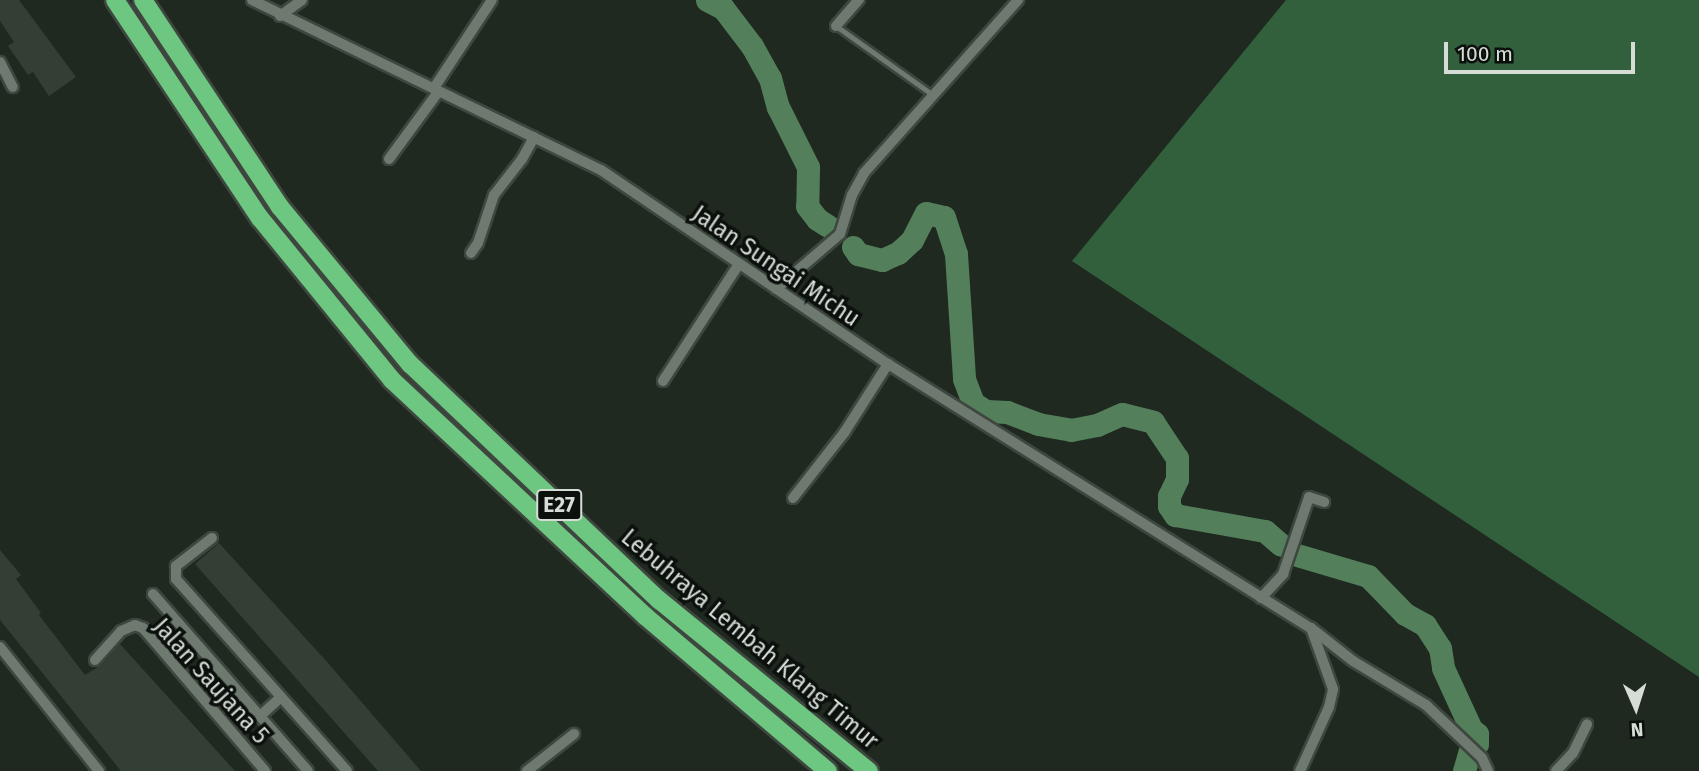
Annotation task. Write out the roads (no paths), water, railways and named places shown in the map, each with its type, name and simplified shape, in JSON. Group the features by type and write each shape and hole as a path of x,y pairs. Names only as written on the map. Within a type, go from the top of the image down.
{"highway":[{"name":"Lebuhraya Lembah Klang Timur","path":"115,0 260,218 392,380 645,616 828,771"},
{"name":"Lebuhraya Lembah Klang Timur","path":"143,0 280,207 410,364 659,600 869,771"}],"street":[{"name":"Jalan Sungai Michu","path":"252,0 280,16 601,170 888,365 1311,628 1353,661 1426,705 1482,758 1488,771"},
{"path":"280,16 302,0"},
{"path":"389,159 437,90 492,0"},
{"path":"836,26 859,0"},
{"path":"776,289 841,233 852,195 864,173 1018,0"},
{"path":"0,62 13,86"},
{"path":"471,253 478,243 494,195 522,159 534,137"},
{"path":"663,381 739,264"},
{"path":"793,498 844,433 888,365"},
{"path":"1261,598 1283,573 1309,497 1324,502"},
{"path":"212,538 176,566 176,579 347,771"},
{"name":"Jalan Saujana 5","path":"153,594 308,771"},
{"name":"Jalan Saujana 5","path":"95,660 121,631 135,625 143,628 265,771"},
{"path":"1300,771 1329,707 1333,690 1311,628"},
{"path":"0,647 99,771"},
{"path":"260,716 281,697"},
{"path":"1556,771 1573,753 1587,724"},
{"path":"527,771 574,734"}],"lane":[{"path":"836,26 933,95"}],"waterway":[{"path":"707,0 723,8 752,46 770,78 778,107 808,167 807,206 817,219 828,226"},
{"path":"853,247 858,254 882,260 898,253 912,240 926,213 944,217 956,254 964,379 973,403 986,411 1007,412 1038,424 1071,430 1097,425 1122,414 1153,422 1177,458 1177,479 1169,496 1169,506 1175,515 1265,531 1281,545"},
{"path":"1297,555 1368,576 1405,614 1425,625 1440,648 1443,668 1471,729 1477,734 1477,744"},
{"path":"1464,771 1469,753"}]}
